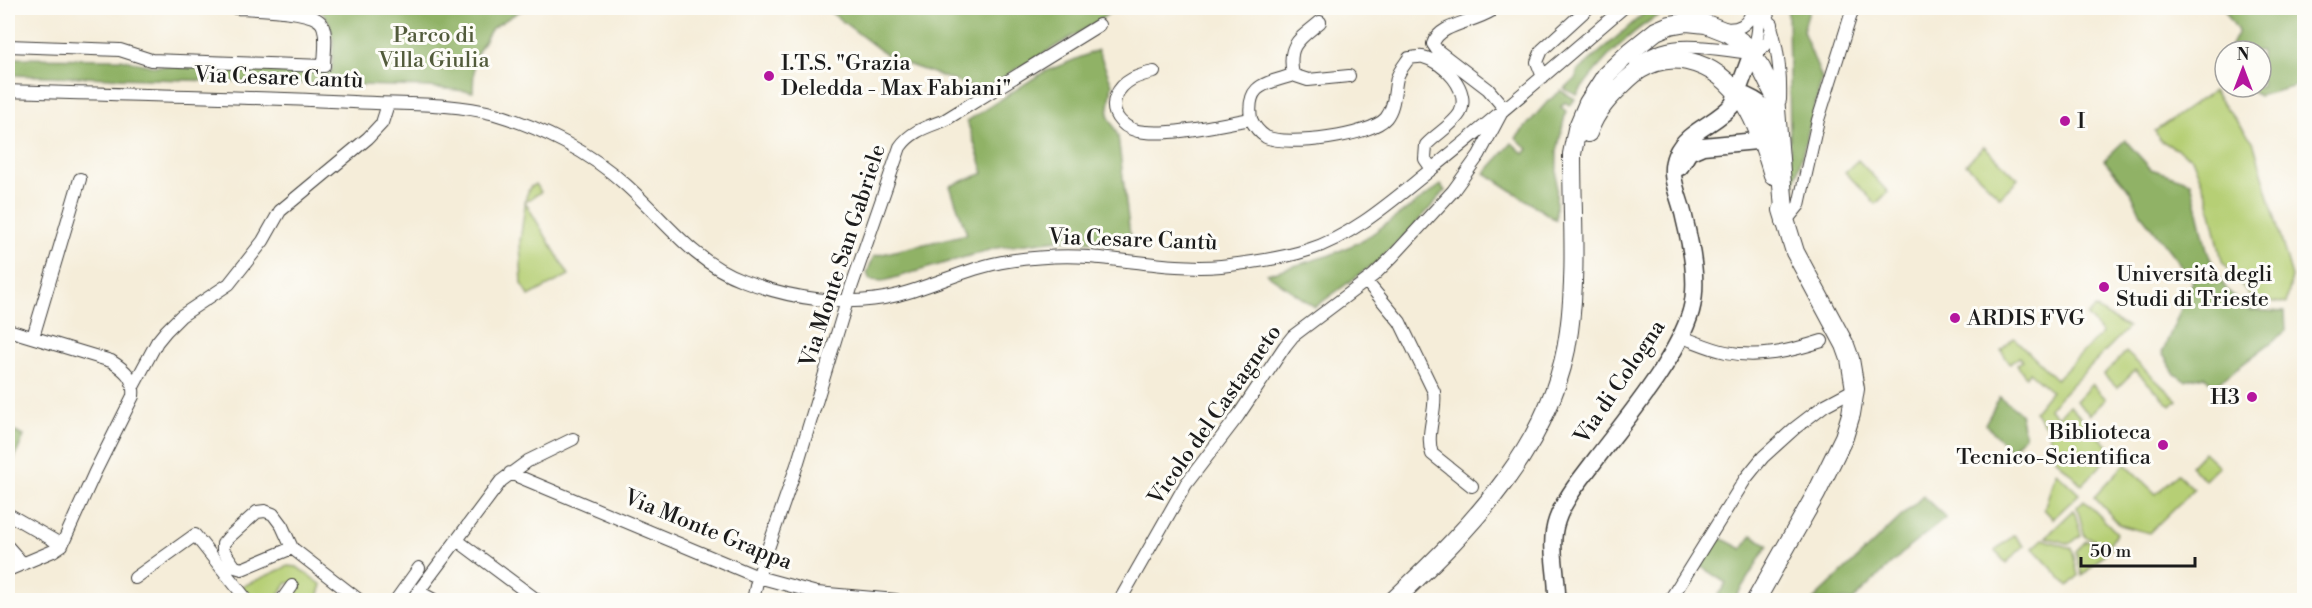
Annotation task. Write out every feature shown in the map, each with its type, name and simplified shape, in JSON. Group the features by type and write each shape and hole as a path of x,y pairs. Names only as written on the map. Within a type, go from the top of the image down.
{"main road":[{"path":"1395,600 1464,533 1491,500 1515,468 1551,401 1569,333 1573,280 1572,153 1577,129 1588,103 1606,75 1656,31 1687,22 1718,28 1738,39 1752,53 1775,96 1771,140 1785,222 1795,252 1845,345 1855,389 1849,423 1838,451 1755,600"},
{"name":"Via di Cologna","path":"1557,600 1558,581 1552,541 1557,520 1572,489 1662,369 1682,337 1691,309 1694,270 1684,215 1674,182 1673,170 1676,155 1687,139 1728,111 1752,53"},
{"path":"1573,213 1584,145 1593,119 1605,100 1638,70 1658,61 1678,59 1699,64 1714,71 1736,92 1754,120 1771,140"},
{"path":"1674,182 1689,153 1711,145 1771,140"}],"street":[{"path":"8,46 120,50 151,60 324,66 324,33 321,22 316,18 300,14 236,8"},
{"path":"1492,8 1479,18 1442,30 1435,37 1433,44 1437,50 1488,89 1504,108"},
{"path":"1543,77 1537,62 1542,50 1588,8"},
{"name":"Via Cesare Cantù","path":"8,91 388,104 471,109 494,114 537,129 600,164 626,185 699,256 720,271 788,294 847,302 899,295 966,271 1003,262 1050,256 1182,266 1216,266 1262,261 1309,250 1347,232 1380,210 1543,77 1623,8"},
{"path":"1718,28 1740,28 1754,8"},
{"path":"1752,53 1759,25 1754,8"},
{"path":"1764,8 1772,24 1779,57 1780,90 1771,140"},
{"path":"1785,222 1799,205 1818,120 1853,8"},
{"path":"1293,75 1291,55 1294,45 1320,22"},
{"path":"1605,100 1633,68 1645,57 1658,50 1675,46 1698,46 1759,52 1766,45 1772,24"},
{"name":"Via Monte San Gabriele","path":"753,600 758,577 797,465 847,302 896,155 907,137 945,120 1099,25"},
{"path":"1349,76 1308,80 1293,75 1266,84 1253,93 1249,105 1251,119 1265,136 1281,140 1316,140 1351,134 1373,127 1387,118 1398,76 1409,58 1422,57 1443,69 1457,81 1462,96 1460,114 1426,145 1425,159 1432,169"},
{"path":"1154,72 1141,75 1125,84 1114,103 1116,117 1134,131 1154,132 1251,119"},
{"path":"8,570 53,551 62,544 94,472 130,403 134,385 157,342 181,316 229,284 263,241 280,211 368,138 382,123 388,104"},
{"name":"Vicolo del Castagneto","path":"1120,600 1186,484 1238,416 1285,346 1293,336 1366,281 1393,256 1453,191 1479,155 1504,108"},
{"path":"33,337 80,179"},
{"path":"1366,281 1400,322 1434,392 1436,405 1430,436 1432,453 1472,486"},
{"path":"8,330 111,361 122,368 134,385"},
{"path":"1682,337 1724,352 1748,355 1797,349 1822,341"},
{"path":"1670,600 1746,478 1763,457 1825,405 1855,389"},
{"path":"434,600 416,596 510,473 528,461 573,439"},
{"name":"Via Monte Grappa","path":"510,473 758,577 817,593 897,600"},
{"path":"292,548 242,569 235,567 223,550 228,538 257,512 265,511 273,514 282,526 292,548 359,600"},
{"path":"8,514 62,544"},
{"path":"135,578 195,535 247,600"},
{"path":"458,541 537,600"},
{"path":"8,547 23,564"},
{"path":"396,600 419,568"},
{"path":"282,600 292,586"}],"green space":[{"name":"Parco di Villa Giulia","path":"319,8 525,8 492,28 472,62 473,92 429,87 8,75 8,58 121,59 151,66 332,71 333,39 329,22"},
{"path":"825,8 1116,8 1097,22 981,90 892,59"},
{"path":"1650,8 1676,8 1634,32 1596,70 1577,95 1564,89 1576,78 1577,72"},
{"path":"1785,8 1810,8 1803,31 1822,79 1791,197 1788,13"},
{"path":"2223,8 2304,8 2304,84 2273,92 2273,39 2234,39 2238,31"},
{"path":"1098,50 1112,84 1108,115 1118,136 1131,244 1058,240 996,248 884,281 870,280 867,273 874,256 967,234 950,186 984,173 967,121 1042,73"},
{"path":"1561,91 1575,99 1570,106 1565,102 1561,107 1566,111 1557,152 1556,220 1485,173 1512,143 1524,154 1528,149 1516,138 1548,101"},
{"path":"2213,91 2213,99 2219,99 2253,141 2292,277 2286,304 2252,298 2222,261 2208,198 2192,158 2160,140 2155,131"},
{"path":"2125,140 2151,169 2191,182 2207,250 2227,290 2250,310 2285,312 2286,331 2218,383 2212,384 2204,376 2185,381 2175,374 2162,353 2193,281 2141,214 2131,192 2104,160"},
{"path":"1984,146 2018,179 2000,197 1966,164"},
{"path":"1858,160 1888,192 1876,204 1845,172"},
{"path":"536,184 541,192 525,202 530,187"},
{"path":"1441,185 1445,191 1414,226 1378,261 1315,307 1267,274 1330,255 1362,241"},
{"path":"525,202 569,275 529,296 522,284 520,242"},
{"path":"2095,308 2128,328 2049,408 2058,417 2069,405 2114,452 2082,485 2056,459 2047,427 2034,412 2051,391 2029,372 2026,377 2017,365 2022,361 2019,357 2010,364 2001,350 2014,338 2056,379 2102,333 2087,316"},
{"path":"2126,352 2177,400 2171,406 2135,370 2117,388 2104,375"},
{"path":"2092,384 2106,399 2090,415 2076,401"},
{"path":"2000,397 2020,413 2025,436 2010,450 1985,424"},
{"path":"8,429 24,436 8,474"},
{"path":"2204,452 2219,466 2205,480 2191,466"},
{"path":"2125,464 2156,494 2178,474 2194,489 2149,533 2120,525 2094,497"},
{"path":"2056,472 2079,494 2053,519 2044,509"},
{"path":"1923,496 1946,518 1908,548 1853,600 1813,600"},
{"path":"2084,500 2117,533 2109,544 2085,537 2077,507"},
{"path":"2074,510 2081,535 2070,544 2046,537"},
{"path":"1752,535 1768,545 1734,600 1715,600 1726,583 1700,566 1717,536 1742,549"},
{"path":"2014,535 2024,546 2006,563 1995,551"},
{"path":"2043,539 2072,548 2078,576 2068,586 2033,548"},
{"path":"2086,541 2113,546 2082,576 2076,551"},
{"path":"288,566 297,567 322,585 317,600 292,600 299,583 287,583 275,600 252,600 241,587"}],"place":[{"name":"I.T.S. \"Grazia Deledda - Max Fabiani\"","path":"769,76"},
{"name":"I","path":"2065,121"},
{"name":"Università degli Studi di Trieste","path":"2104,287"},
{"name":"ARDIS FVG","path":"1955,318"},
{"name":"H3","path":"2252,397"},
{"name":"Biblioteca Tecnico-Scientifica","path":"2163,445"}]}
